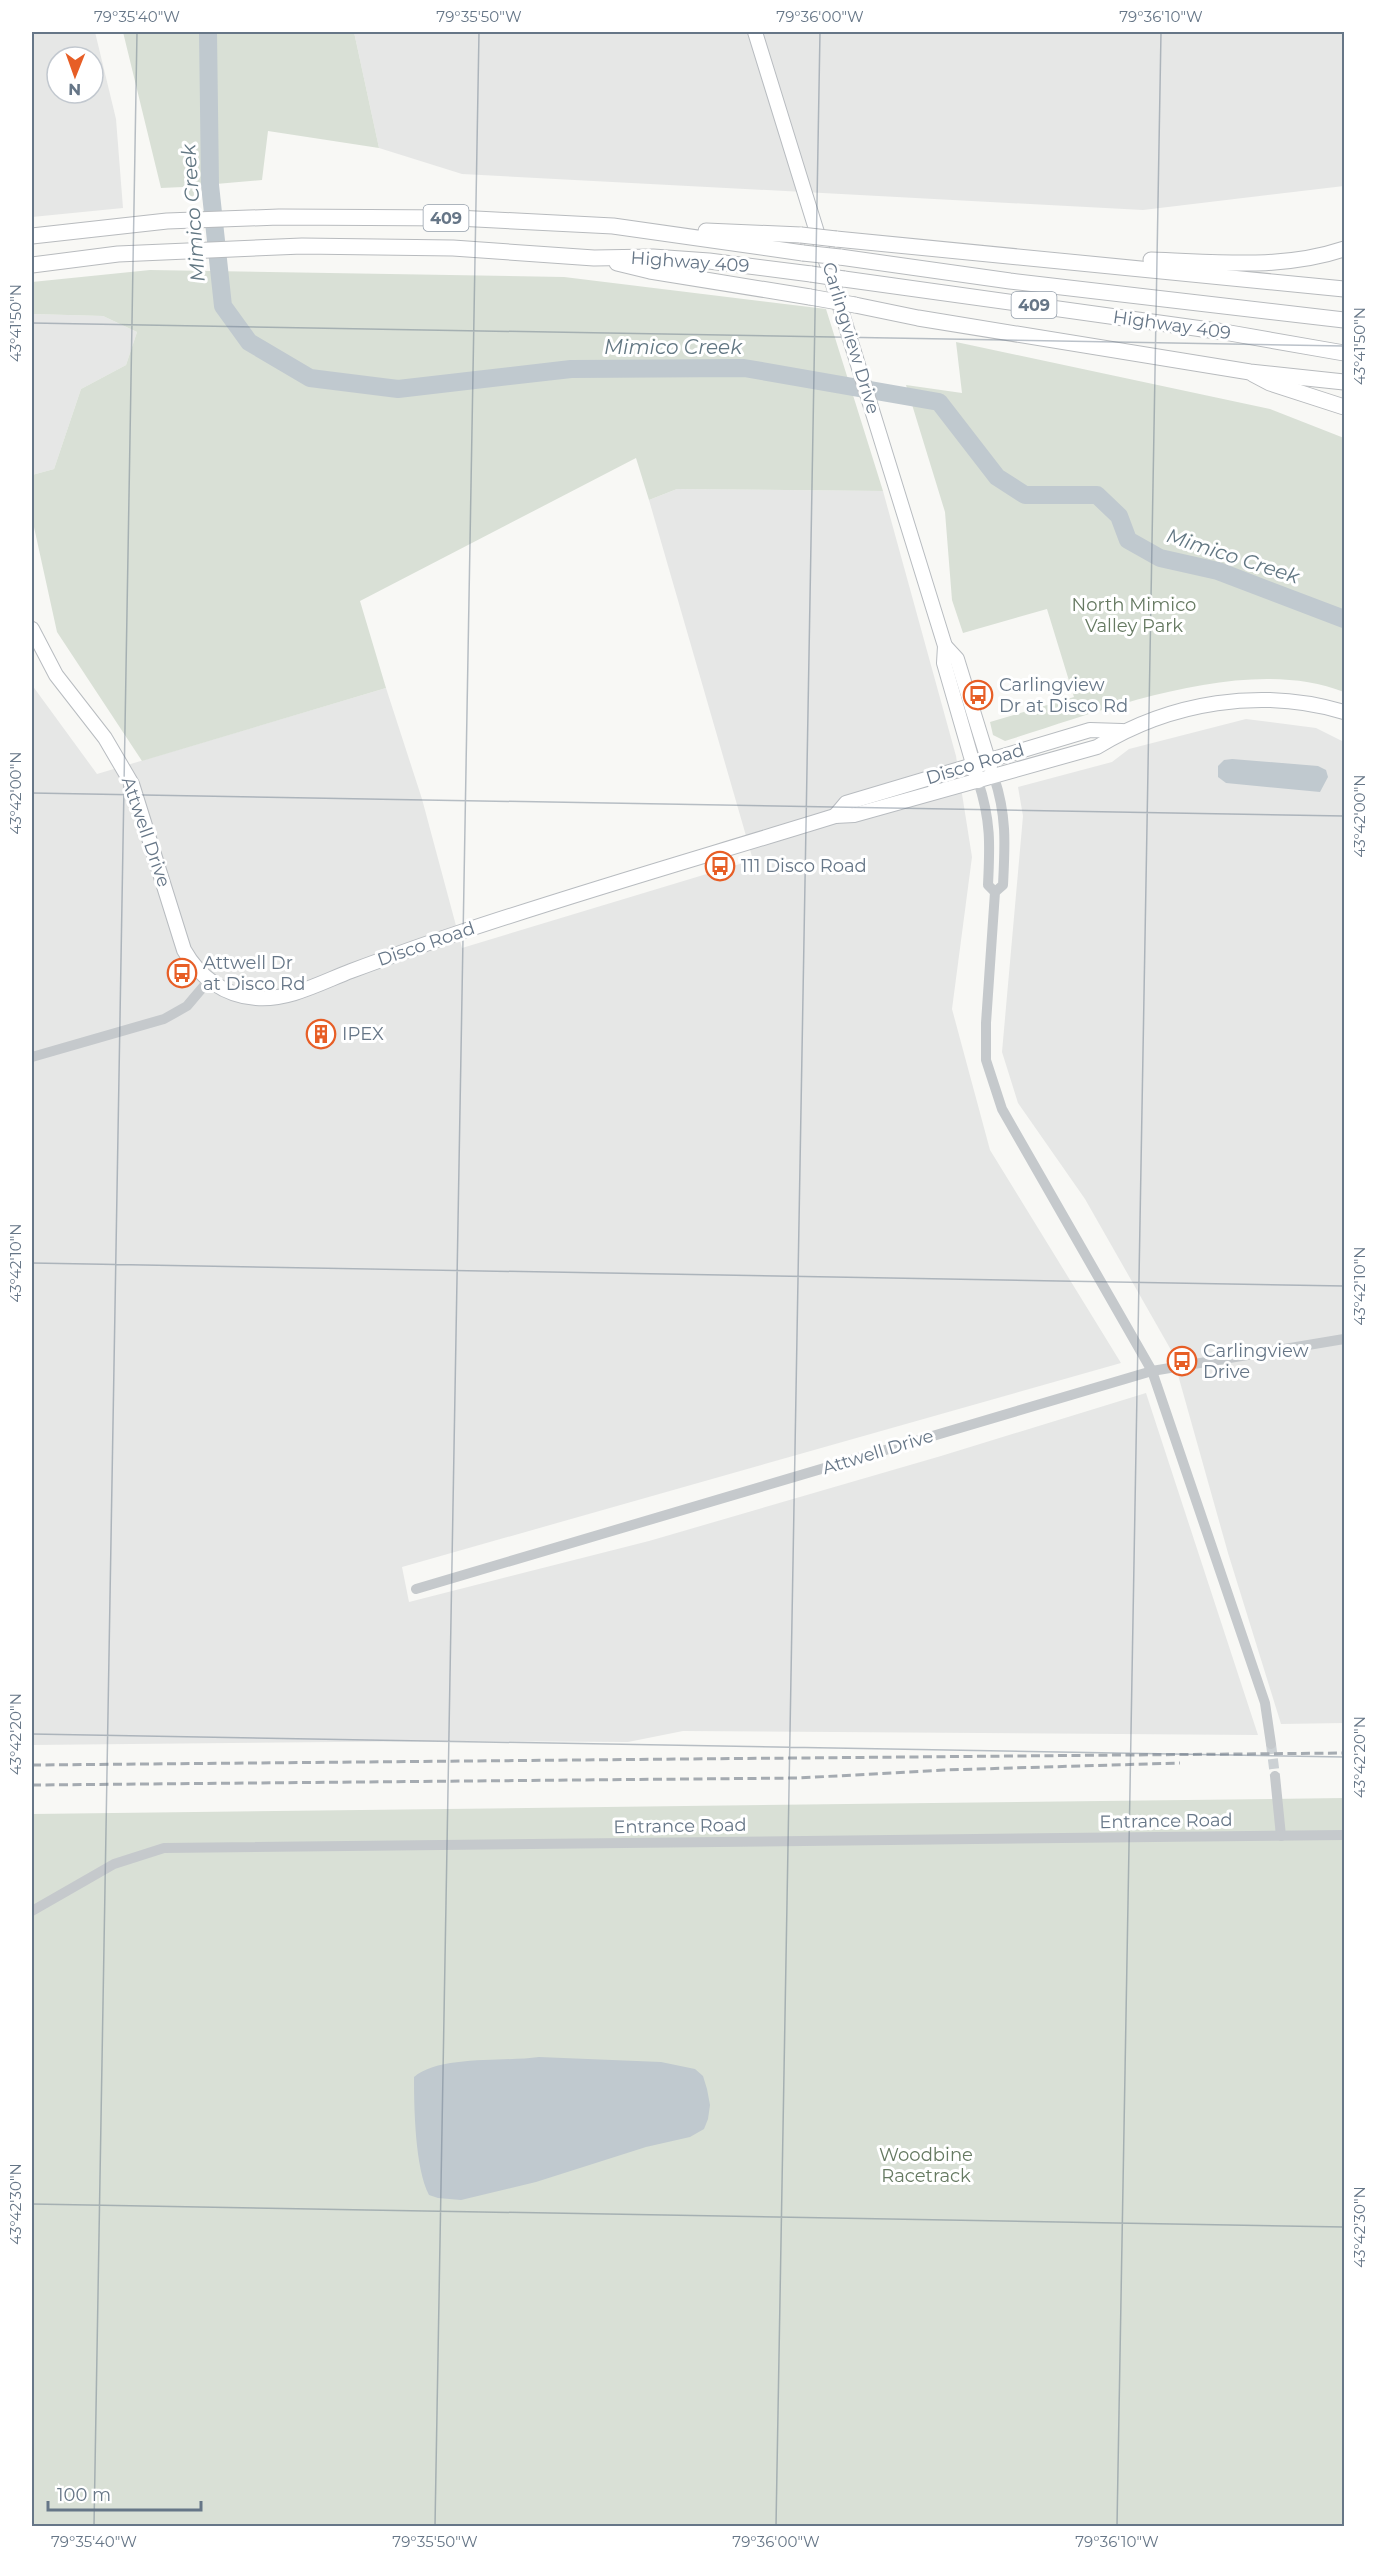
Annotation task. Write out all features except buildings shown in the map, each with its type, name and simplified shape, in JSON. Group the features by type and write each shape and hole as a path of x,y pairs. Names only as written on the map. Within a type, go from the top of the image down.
{"highway":[{"name":"Highway 409","path":"32,237 167,221 279,217 457,218 613,226 1010,281 1344,320"},
{"path":"613,226 801,235 1344,289"},
{"name":"Highway 409","path":"32,266 118,254 279,246 453,248 594,258 653,257 698,260 811,274 1224,332 1344,353"},
{"path":"1000,255 1273,263 1305,261 1344,249"},
{"path":"594,258 650,271 810,297 930,320 1250,372 1344,382"},
{"path":"1250,372 1270,383 1344,406"}],"main road":[{"name":"Carlingview Drive","path":"755,32 945,646 944,663 978,781"},
{"name":"Attwell Drive","path":"32,629 56,675 105,738 127,774 137,797 184,950 199,972 208,980"},
{"name":"Carlingview Drive","path":"945,646 957,659 994,777"},
{"name":"Disco Road","path":"208,980 233,994 244,997 266,998 288,994 468,929 835,816 854,815 1097,747 1123,731 1186,710 1238,700 1296,701 1344,712"},
{"name":"Disco Road","path":"835,816 846,803 988,759 1090,730 1123,731"}],"street":[{"name":"Carlingview Drive","path":"994,777 1003,806 1006,827 1003,885 995,892 986,1023 986,1060 992,1083 1002,1109 1152,1371 1264,1703 1271,1744"},
{"name":"Carlingview Drive","path":"978,781 987,809 989,825 988,885 995,892"},
{"path":"32,1057 164,1019 187,1006 208,980"},
{"name":"Attwell Drive","path":"416,1589 1152,1371 1344,1339"},
{"path":"1275,1776 1281,1836"},
{"name":"Entrance Road","path":"32,1911 114,1864 164,1848 1344,1835"}],"shaded area":[{"path":"32,32 95,32 98,45 45,45 45,105 105,105 105,73 116,119 123,208 32,217"},
{"path":"354,32 1344,32 1344,186 1143,210 462,174 379,148"},
{"path":"32,314 103,316 137,332 126,365 81,389 54,469 32,475"},
{"path":"677,489 883,491 956,756 972,857 952,1009 990,1150 1121,1363 402,1567 409,1602 649,1541 941,1456 1146,1393 1258,1735 683,1731 628,1742 446,1741 32,1745 32,685 97,774 386,688 422,799 462,948 753,860 649,500"},
{"path":"1246,719 1316,728 1344,742 1344,1723 1281,1724 1228,1553 1171,1350 1085,1199 1018,1103 1002,1052 1023,816 1018,787 1112,762 1129,749"},
{"path":"1224,760 1318,766 1326,770 1328,777 1320,792 1226,783 1218,777 1218,766"},
{"path":"539,2057 661,2062 695,2069 703,2076 710,2105 704,2129 690,2137 646,2147 536,2182 461,2200 429,2195 418,2154 414,2077 425,2070 456,2062"}],"green space":[{"path":"123,32 354,32 379,148 268,131 262,180 193,186 194,195 191,199 186,197 183,187 161,188"},
{"path":"150,270 564,277 826,309 883,491 677,489 649,500 636,458 360,601 386,688 142,761 57,632 32,518 32,475 54,469 81,389 126,365 137,332 103,316 32,314 32,282"},
{"name":"North Mimico Valley Park","path":"956,342 1270,409 1344,438 1344,616 1337,619 1344,623 1344,692 1305,682 1263,679 1219,682 1129,702 1005,741 993,735 990,722 1074,697 1047,609 963,633 952,600 945,512 906,385 962,393"},
{"name":"Woodbine Racetrack","path":"1344,1798 1344,2526 32,2526 32,1814"}],"waterway":[{"name":"Mimico Creek","path":"208,32 210,185 223,306 249,342 310,378 398,389 571,369 744,368 939,402 997,477 1025,495 1097,495 1119,516 1128,540 1160,558 1218,571 1344,619"}],"tunnel":[{"path":"1271,1744 1275,1776"}],"railway":[{"path":"32,1765 1344,1753"},
{"path":"32,1785 799,1778 944,1770 1180,1763"}],"place":[{"name":"Carlingview Dr at Disco Rd","path":"978,695"},
{"name":"111 Disco Road","path":"720,866"},
{"name":"Attwell Dr at Disco Rd","path":"182,973"},
{"name":"IPEX","path":"321,1034"},
{"name":"Carlingview Drive","path":"1182,1361"}]}
